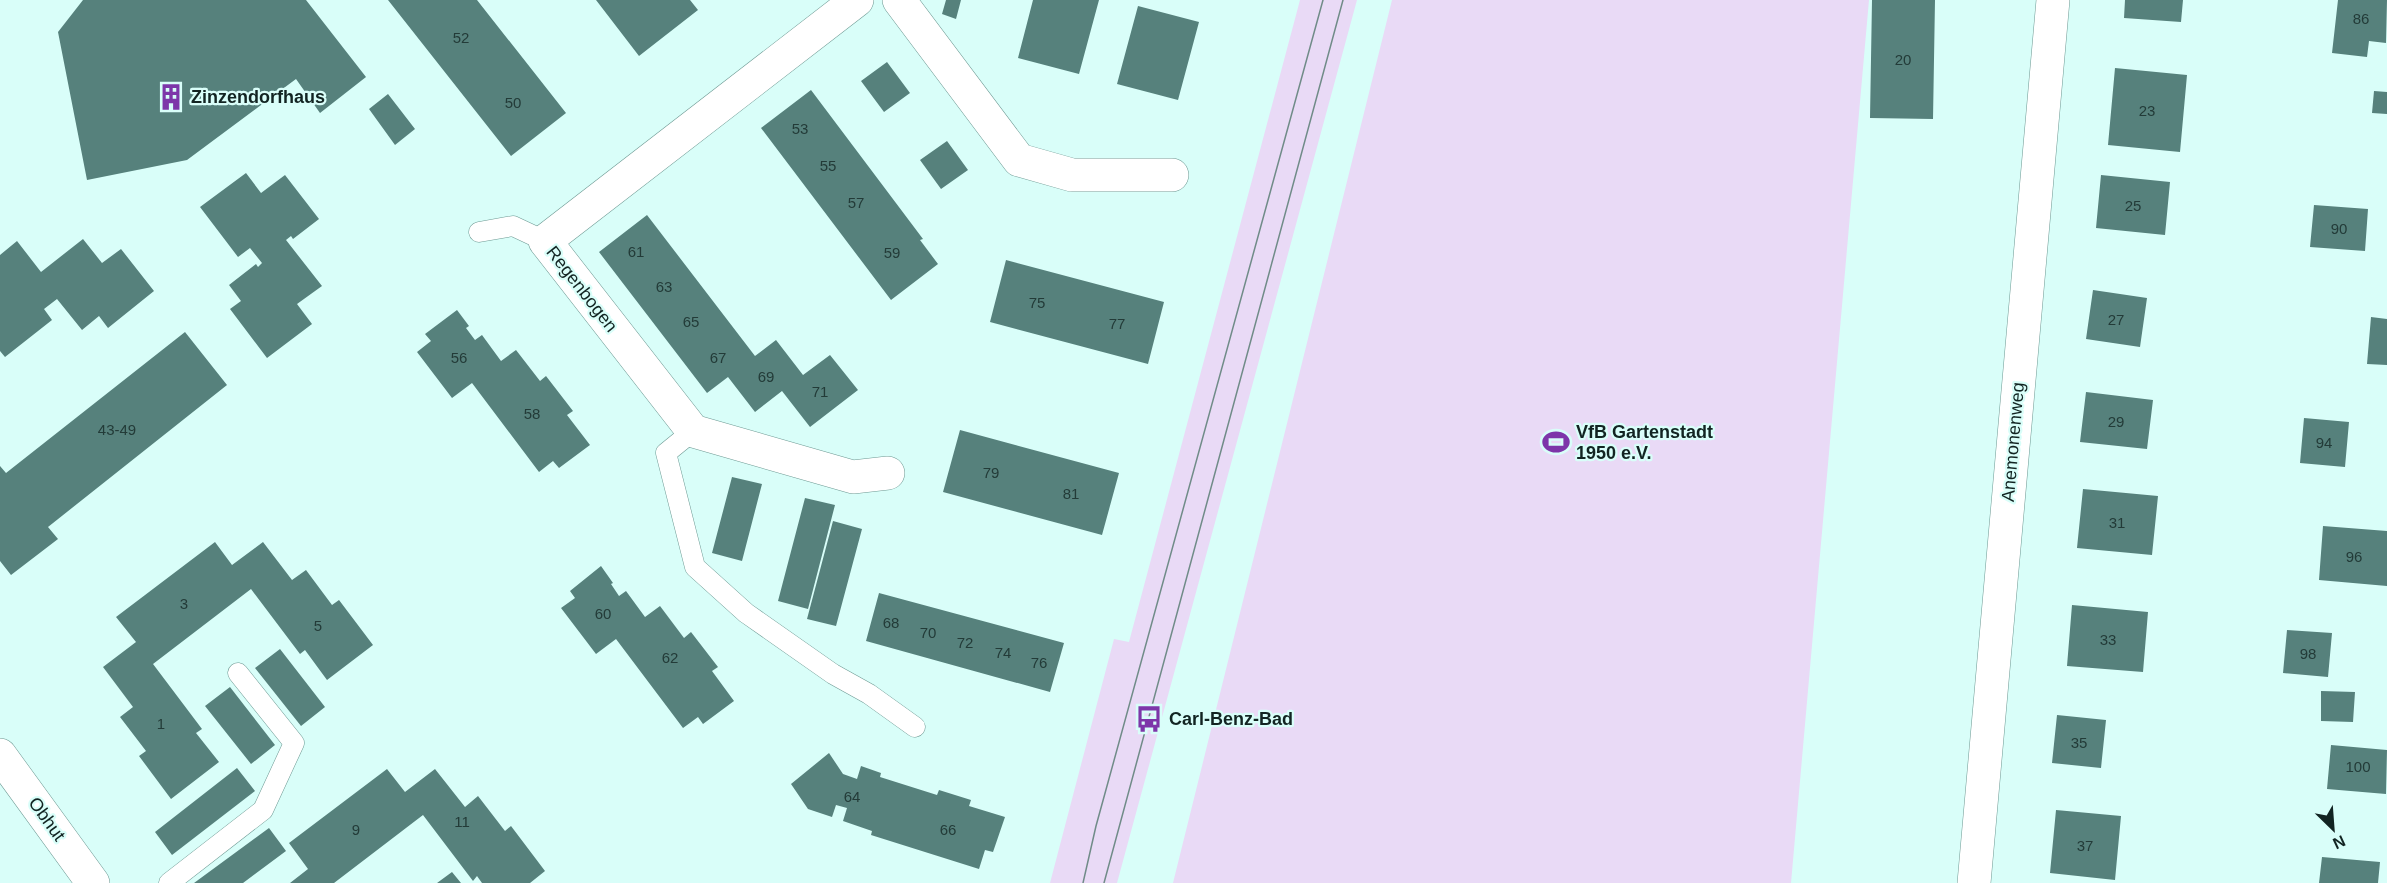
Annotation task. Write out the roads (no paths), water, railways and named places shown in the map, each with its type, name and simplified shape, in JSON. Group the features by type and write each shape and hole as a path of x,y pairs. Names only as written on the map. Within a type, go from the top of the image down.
{"street":[{"name":"Regenbogen","path":"693,431 545,241 857,0"},
{"path":"899,0 1019,160 1072,175 1172,175"},
{"name":"Anemonenweg","path":"1974,883 2053,0"},
{"path":"693,431 853,477 888,473"},
{"name":"Obhut","path":"0,754 93,883"}],"lane":[{"path":"479,232 513,226 545,241"},
{"path":"693,431 666,453 695,567 746,613 833,674 868,694 915,727"},
{"path":"169,883 263,810 294,743 238,673"}],"tram line":[{"path":"1083,883 1096,826 1323,0"},
{"path":"1104,883 1343,0"}],"place":[{"name":"Zinzendorfhaus","path":"171,97"},
{"name":"VfB Gartenstadt 1950 e.V.","path":"1556,442"},
{"name":"Carl-Benz-Bad","path":"1149,719"}]}
